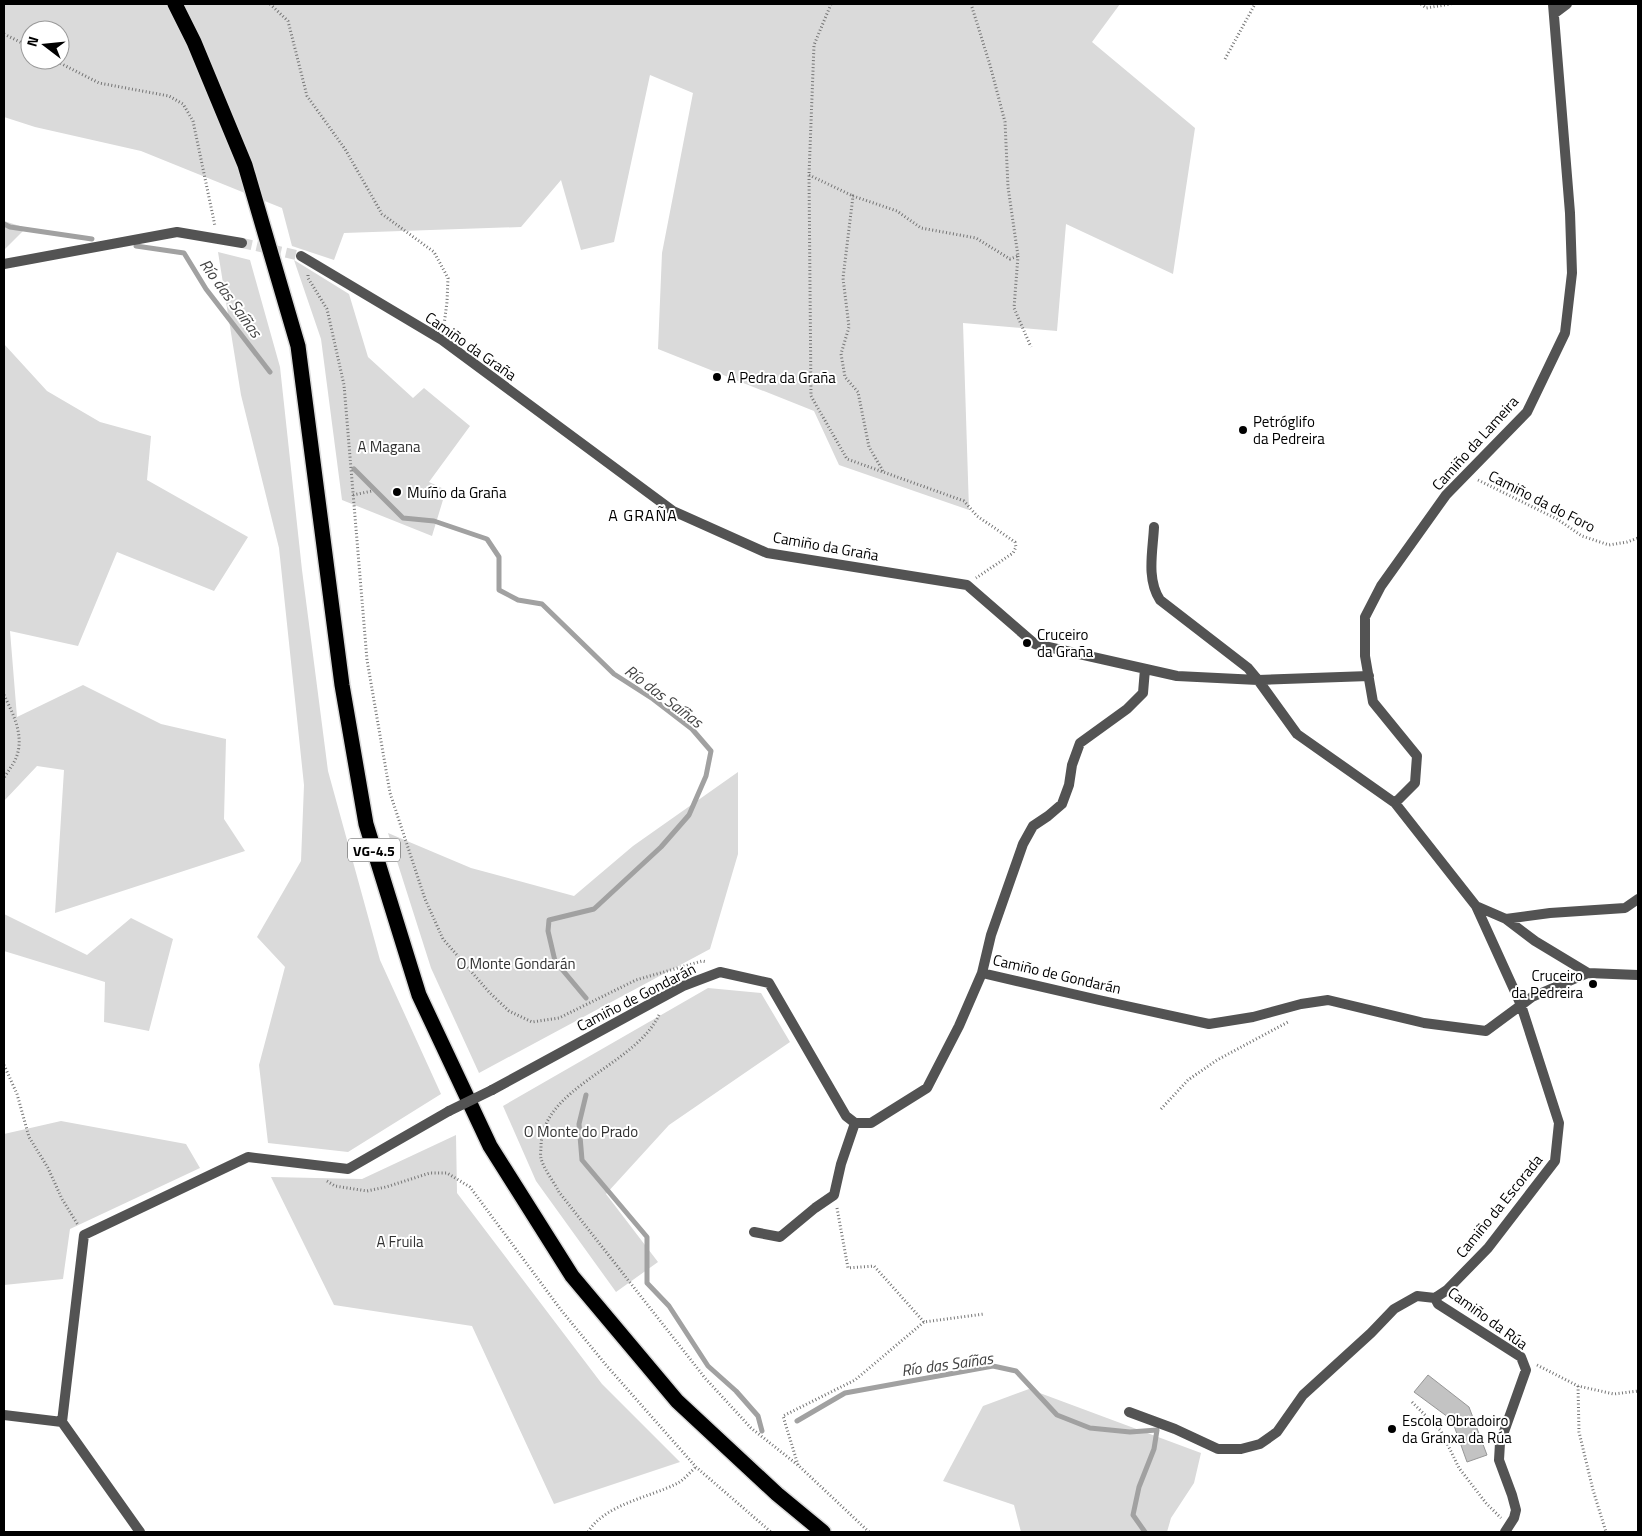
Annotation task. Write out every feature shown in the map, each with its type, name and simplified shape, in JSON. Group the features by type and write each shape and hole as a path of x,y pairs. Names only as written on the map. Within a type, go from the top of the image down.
{"highway":[{"name":"VG-4.5","path":"175,4 194,42 245,165 298,346 342,685 366,824 418,995 490,1146 572,1276 677,1401 778,1494 823,1532"}],"street":[{"path":"1554,8 1567,4"},
{"name":"Camiño da Lameira","path":"1395,803 1415,783 1416,756 1373,702 1365,656 1364,617 1381,586 1446,494 1527,412 1564,333 1572,272 1570,213 1554,8"},
{"path":"4,264 177,232 242,243"},
{"name":"Camiño da Graña","path":"304,258 442,340 673,511 767,552 967,585"},
{"path":"1154,526 1152,573 1154,591 1167,607 1248,668 1297,734 1395,803 1476,906 1506,919 1535,941 1588,973 1638,977"},
{"path":"967,585 1035,644 1177,676 1258,680 1369,676"},
{"path":"982,972 991,935 1023,844 1033,826 1062,804 1080,743 1127,709 1143,693 1145,668"},
{"path":"1506,919 1550,913 1625,908 1638,899"},
{"name":"Camiño da Escorada","path":"1435,1298 1447,1290 1488,1248 1555,1162 1559,1123 1521,1005 1476,906"},
{"name":"Camiño de Gondarán","path":"84,1235 248,1158 348,1169 449,1111 492,1090 683,986 720,972 770,983 846,1116 855,1124 871,1122 927,1088 959,1026 982,972 1209,1024 1253,1017 1300,1004 1328,1000 1424,1023 1486,1031 1532,997 1588,973"},
{"path":"754,1232 780,1237 834,1195 841,1164 855,1124"},
{"path":"84,1235 62,1422 140,1532"},
{"path":"1129,1412 1175,1429 1218,1449 1241,1449 1260,1444 1277,1432 1303,1396 1394,1309 1417,1296 1435,1298"},
{"name":"Camiño da Rúa","path":"1435,1298 1438,1304 1521,1358 1526,1370 1500,1443 1499,1460 1516,1510 1514,1518 1507,1529"},
{"path":"4,1416 62,1422"}],"path":[{"path":"270,4 288,20 307,96 345,150 382,214 434,252 448,278 442,340"},
{"path":"831,4 814,45 809,176 811,396 847,459 964,501 977,516 1015,542 1016,547 1013,553 967,585"},
{"path":"971,4 1005,122 1008,187 1018,256 1014,308 1031,348"},
{"path":"1226,60 1255,4"},
{"path":"1421,4 1426,8 1452,4"},
{"path":"4,34 20,42"},
{"path":"70,68 99,83 169,96 183,104 193,121 217,239"},
{"path":"809,176 854,196 897,211 921,228 976,238 1010,258 1018,256"},
{"path":"854,196 843,278 849,327 841,354 845,377 858,392 869,447 883,471"},
{"path":"304,258 308,278 327,309 344,385 367,660 390,794 425,899 443,939 489,992 509,1010 532,1022 559,1018 636,980 702,962 714,962 720,972"},
{"name":"Camiño da do Foro","path":"1466,474 1557,519 1582,536 1608,545 1638,538"},
{"path":"353,495 372,491"},
{"path":"4,695 17,722 19,745 16,758 4,778"},
{"path":"668,994 655,1024 631,1049 591,1077 548,1117 541,1139 540,1158 559,1192 706,1378 751,1428 799,1466 869,1532"},
{"path":"1161,1109 1188,1080 1217,1060 1285,1024 1298,1014 1300,1004"},
{"path":"4,1065 17,1094 29,1137 48,1168 62,1199 84,1235"},
{"path":"319,1166 322,1177 335,1186 367,1191 430,1173 447,1173 470,1187 566,1317 606,1365 696,1468 771,1532"},
{"path":"834,1195 848,1268 874,1266 924,1322"},
{"path":"799,1466 783,1416 855,1380 924,1322 984,1314"},
{"path":"1521,1358 1578,1386 1614,1394 1638,1391"},
{"path":"1578,1386 1579,1432 1593,1490 1606,1532"},
{"path":"1412,1402 1441,1431 1459,1468 1507,1529"},
{"path":"588,1532 611,1511 680,1482 696,1468"}],"green space":[{"path":"4,4 1120,4 1092,42 1195,128 1173,274 1066,224 1057,331 963,323 969,510 839,465 814,411 658,349 662,253 693,93 650,75 614,242 581,250 561,180 521,227 344,233 334,260 292,246 282,208 141,151 35,127 4,117"},
{"path":"4,221 26,228 4,250"},
{"path":"218,252 250,260 280,367 302,570 328,771 380,960 441,1094 348,1152 268,1143 259,1065 285,967 257,937 301,861 304,785 279,548 241,395"},
{"name":"A Magana","path":"294,260 349,294 368,357 413,398 424,388 470,426 429,482 446,490 432,536 342,500 321,339"},
{"path":"4,344 47,391 100,422 151,436 147,480 248,537 214,591 117,552 78,646 10,631 17,717 83,685 161,724 226,739 224,819 245,851 55,913 64,770 37,766 4,801"},
{"name":"O Monte Gondarán","path":"738,772 738,854 710,949 479,1073 431,968 388,833 471,868 574,896 633,846"},
{"path":"4,914 87,955 131,918 173,939 149,1031 104,1022 105,982 4,951"},
{"name":"O Monte do Prado","path":"708,988 761,993 790,1042 669,1125 606,1194 658,1262 616,1292 536,1181 503,1106"},
{"path":"61,1121 186,1144 200,1168 70,1229 63,1279 4,1285 4,1134"},
{"name":"A Fruila","path":"456,1135 457,1193 602,1384 680,1462 554,1504 472,1326 334,1305 271,1177 362,1179"},
{"path":"1029,1389 1201,1453 1194,1483 1171,1518 1167,1532 1021,1532 1014,1505 943,1481 983,1406"}],"building":[{"path":"1428,1375 1469,1407 1487,1455 1467,1462 1452,1420 1414,1392"}],"waterway":[{"name":"Río das Saíñas","path":"4,224 10,227 92,239"},
{"name":"Río das Saíñas","path":"136,246 184,253 206,289 270,372"},
{"name":"Río das Saíñas","path":"354,469 403,518 434,521 487,539 499,557 499,590 518,600 542,604 614,674 653,699 692,729 711,751 706,776 689,815 661,847 594,909 549,920 548,931 555,961 586,998"},
{"name":"Río das Saíñas","path":"586,1095 579,1124 582,1160 647,1237 647,1283 669,1306 708,1366 736,1391 758,1416 762,1431"},
{"name":"Río das Saíñas","path":"797,1421 845,1393 993,1366 1016,1371 1057,1415 1090,1428 1130,1432 1157,1430 1154,1449 1139,1487 1133,1515 1145,1532"}],"tunnel":[{"path":"242,243 301,256"}],"place":[{"name":"A Pedra da Graña","path":"717,377"},
{"name":"Petróglifo da Pedreira","path":"1243,430"},
{"name":"Muíño da Graña","path":"397,492"},
{"name":"Cruceiro da Graña","path":"1027,643"},
{"name":"Cruceiro da Pedreira","path":"1593,984"},
{"name":"Escola Obradoiro da Granxa da Rúa","path":"1392,1429"}],"district":[{"name":"A GRAÑA","path":"643,515"}]}
